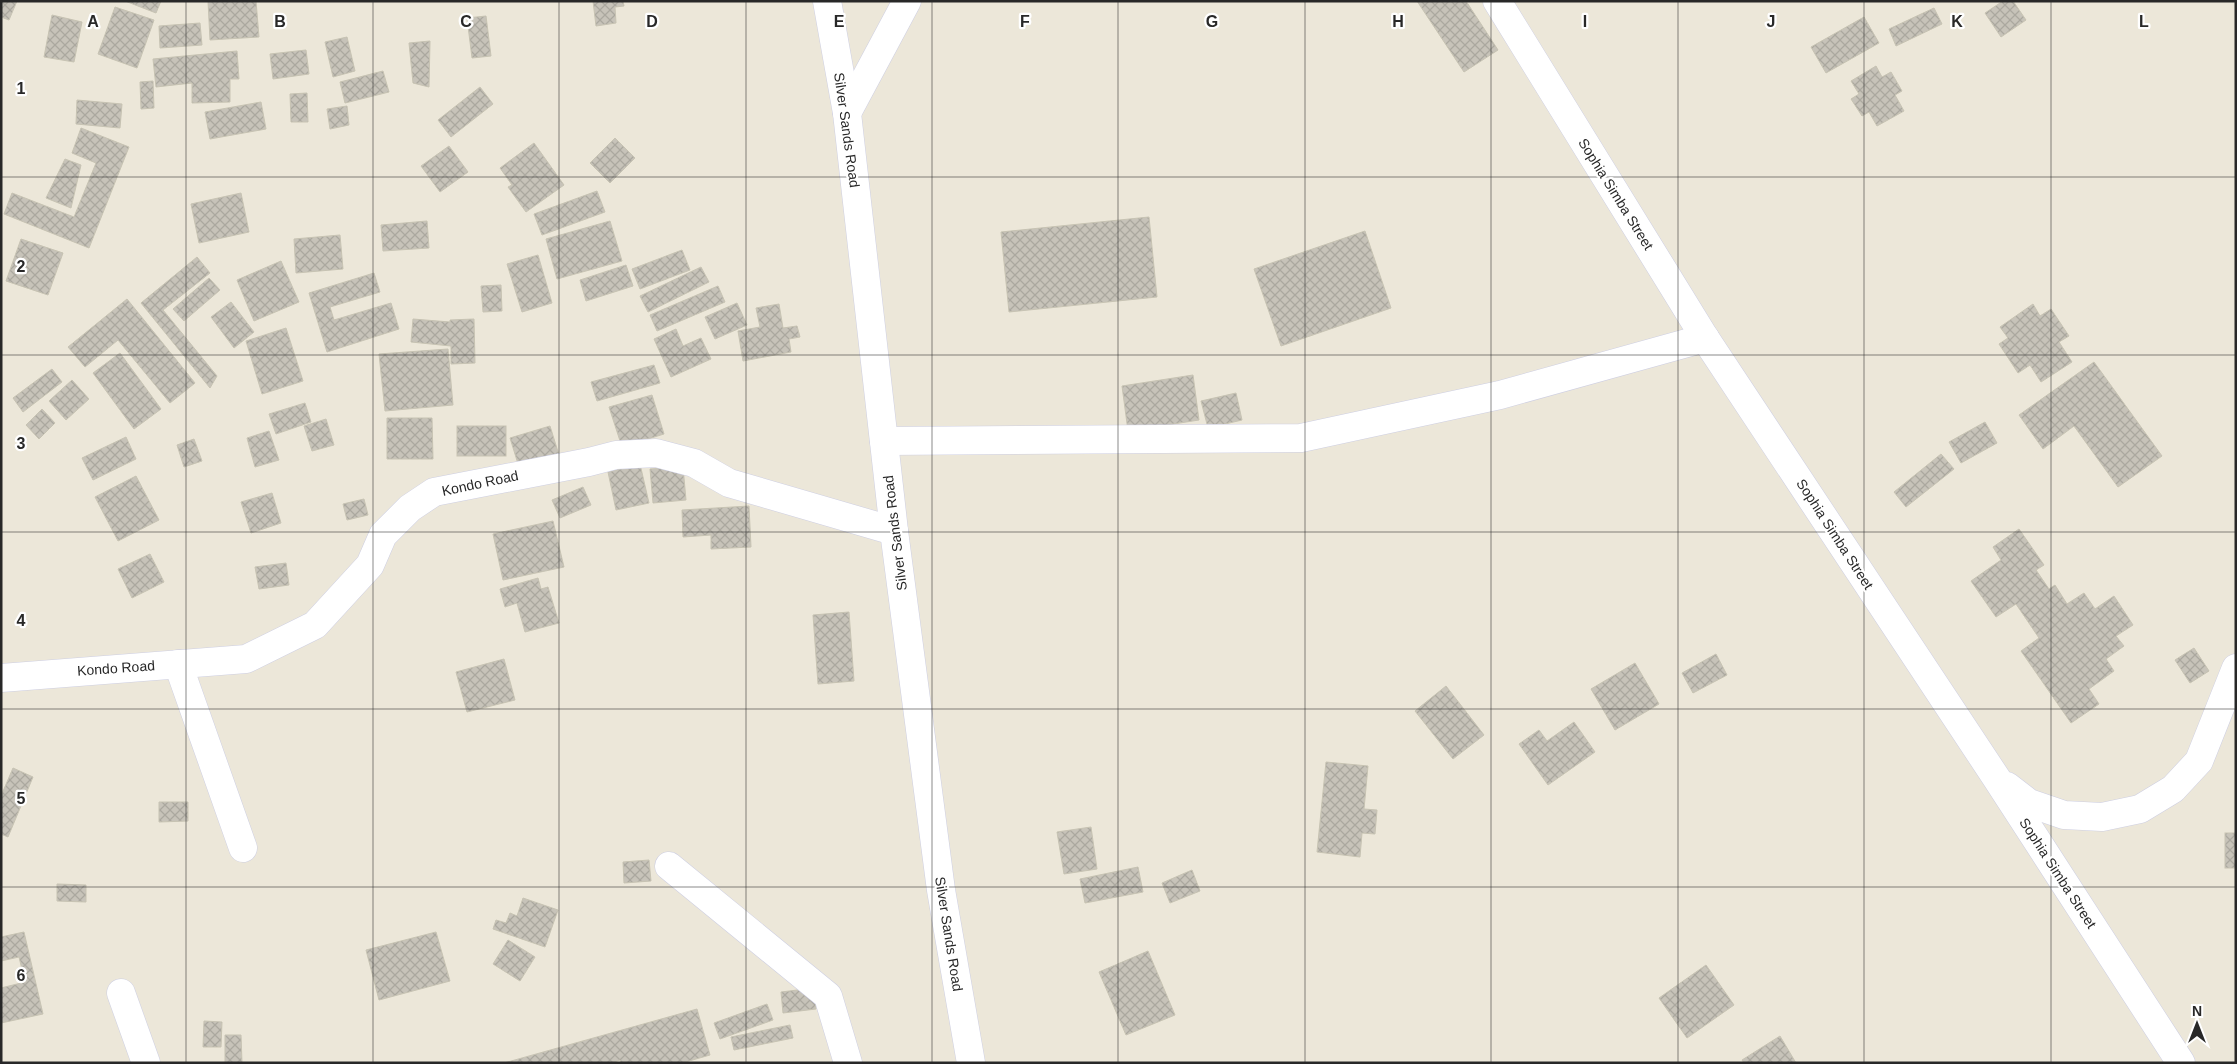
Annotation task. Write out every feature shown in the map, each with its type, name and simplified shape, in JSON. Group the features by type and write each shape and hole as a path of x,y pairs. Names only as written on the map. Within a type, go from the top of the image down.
{"street":[{"name":"Silver Sands Road","path":"827,1 847,113 894,531 941,890 971,1063"},
{"path":"847,113 907,1"},
{"name":"Sophia Simba Street","path":"1497,1 1706,338 1997,779 2180,1063"},
{"path":"884,441 1301,438 1500,395 1706,338"},
{"name":"Kondo Road","path":"1,678 246,659 315,625 370,565 383,535 410,508 434,492 616,455 656,453 694,463 729,482 894,531"},
{"path":"178,664 243,848"},
{"path":"1997,779 2029,803 2064,815 2102,817 2140,808 2173,789 2199,762 2236,668"},
{"path":"669,866 828,996 848,1063"},
{"path":"121,993 146,1063"}],"building":[{"path":"1,1 17,1 9,20 1,17"},
{"path":"125,1 161,1 156,13"},
{"path":"208,1 256,1 259,37 210,40"},
{"path":"593,1 623,1 624,6 615,7 616,23 596,26"},
{"path":"1417,1 1466,1 1498,50 1464,72"},
{"path":"2003,1 2013,1 2026,20 2001,37 1985,13"},
{"path":"115,7 154,20 137,68 98,54"},
{"path":"1934,8 1942,24 1896,46 1889,29"},
{"path":"52,15 82,22 74,62 44,57"},
{"path":"486,16 491,56 472,58 467,18"},
{"path":"1864,17 1879,43 1826,73 1811,47"},
{"path":"200,23 202,45 160,48 159,26"},
{"path":"347,37 355,71 333,77 325,42"},
{"path":"430,41 429,87 413,83 409,43"},
{"path":"306,50 309,74 273,79 270,54"},
{"path":"237,51 239,79 230,79 230,102 192,103 192,83 156,87 153,59"},
{"path":"1876,66 1882,77 1891,72 1902,91 1895,95 1904,111 1877,126 1869,112 1862,116 1851,99 1859,94 1851,81"},
{"path":"383,71 389,92 345,103 340,82"},
{"path":"153,81 154,108 141,109 140,82"},
{"path":"480,87 493,104 451,137 438,120"},
{"path":"307,93 308,122 291,122 290,94"},
{"path":"77,100 122,104 120,128 76,124"},
{"path":"261,102 266,129 210,139 205,112"},
{"path":"347,106 349,125 330,129 327,109"},
{"path":"81,128 129,147 89,248 4,214 12,193 74,217 96,163 72,153"},
{"path":"615,138 635,158 610,183 590,163"},
{"path":"534,143 564,185 526,212 508,187 512,185 500,168"},
{"path":"449,146 468,172 440,192 421,166"},
{"path":"65,159 81,165 71,208 46,198"},
{"path":"597,191 605,212 542,235 534,214"},
{"path":"241,193 249,232 199,243 191,204"},
{"path":"1149,217 1157,297 1009,312 1001,232"},
{"path":"427,221 429,248 383,251 381,225"},
{"path":"610,221 622,261 557,279 546,239"},
{"path":"1365,231 1391,308 1281,346 1254,269"},
{"path":"340,235 343,269 296,273 294,239"},
{"path":"21,239 63,253 48,295 6,281"},
{"path":"682,250 690,270 640,289 632,269"},
{"path":"538,255 552,303 522,312 507,264"},
{"path":"197,257 210,273 163,310 217,376 210,388 141,303"},
{"path":"281,261 299,302 254,321 237,280"},
{"path":"626,265 633,286 586,301 580,280"},
{"path":"701,267 709,282 648,312 640,296"},
{"path":"374,273 380,292 330,307 334,320 391,303 399,329 327,352 309,293"},
{"path":"209,278 220,290 184,321 173,309"},
{"path":"501,285 502,311 483,312 481,286"},
{"path":"718,286 725,302 657,331 650,315"},
{"path":"127,299 195,383 170,403 118,340 85,367 68,347"},
{"path":"231,302 254,332 234,348 211,317"},
{"path":"737,303 747,325 715,339 705,317"},
{"path":"779,304 783,328 797,326 800,337 789,339 791,352 743,361 738,331 760,327 756,308"},
{"path":"2033,304 2040,316 2051,309 2069,336 2059,342 2072,362 2041,382 2030,365 2018,373 1999,344 2008,338 2000,327"},
{"path":"413,319 450,322 450,320 474,319 475,363 451,364 451,346 411,342"},
{"path":"286,328 303,381 262,394 246,341"},
{"path":"676,329 683,346 701,338 711,359 671,377 654,339"},
{"path":"448,349 453,405 385,411 379,354"},
{"path":"120,353 161,409 134,429 93,373"},
{"path":"2094,362 2162,456 2118,487 2074,426 2043,449 2019,415"},
{"path":"654,365 660,383 597,401 591,382"},
{"path":"52,369 62,382 23,412 13,398"},
{"path":"1193,375 1199,420 1128,431 1122,386"},
{"path":"72,380 89,399 66,420 49,401"},
{"path":"1236,393 1242,420 1208,428 1201,401"},
{"path":"652,395 664,434 622,447 609,407"},
{"path":"305,403 311,422 276,434 269,414"},
{"path":"42,409 55,423 39,439 26,425"},
{"path":"387,418 432,418 433,459 387,459"},
{"path":"326,419 334,445 312,451 304,426"},
{"path":"1985,422 1997,443 1961,463 1949,442"},
{"path":"457,426 506,426 506,456 457,456"},
{"path":"550,426 559,455 519,467 510,438"},
{"path":"269,431 279,460 255,467 247,438"},
{"path":"126,437 136,459 93,480 82,458"},
{"path":"194,439 202,461 184,467 177,445"},
{"path":"1941,454 1954,469 1906,507 1894,492"},
{"path":"640,464 649,503 616,510 608,472"},
{"path":"683,467 686,500 653,503 650,469"},
{"path":"136,476 159,520 118,541 95,497"},
{"path":"583,487 591,505 560,518 552,500"},
{"path":"272,493 281,523 251,533 241,502"},
{"path":"364,499 368,515 347,520 343,504"},
{"path":"749,506 751,547 711,549 711,535 683,537 682,510"},
{"path":"553,521 564,567 503,580 493,534"},
{"path":"2019,529 2044,565 2036,570 2049,589 2055,585 2067,604 2084,593 2095,609 2114,596 2133,625 2116,636 2124,646 2106,659 2114,671 2089,689 2099,704 2071,723 2021,651 2039,638 2016,604 1996,617 1971,581 2001,560 1993,547"},
{"path":"150,554 164,582 132,598 118,569"},
{"path":"286,563 289,585 259,589 255,567"},
{"path":"538,578 541,589 548,587 559,623 525,632 517,603 505,607 500,589"},
{"path":"849,612 854,681 818,684 813,615"},
{"path":"2194,648 2209,671 2190,683 2175,660"},
{"path":"1716,654 1727,675 1693,693 1682,673"},
{"path":"504,659 515,700 467,712 456,672"},
{"path":"1635,663 1659,704 1615,730 1591,689"},
{"path":"1446,686 1484,735 1453,759 1415,711"},
{"path":"1574,722 1595,752 1548,785 1519,744 1539,730 1547,741"},
{"path":"1326,762 1368,766 1364,809 1377,810 1375,834 1362,833 1360,857 1317,852"},
{"path":"13,768 33,777 8,837 1,834 1,796"},
{"path":"159,802 188,802 188,821 159,822"},
{"path":"1091,827 1097,869 1064,874 1057,832"},
{"path":"2225,833 2236,833 2236,868 2225,868"},
{"path":"649,860 651,881 624,883 623,862"},
{"path":"1138,867 1143,892 1085,903 1080,879"},
{"path":"1192,870 1200,891 1170,903 1162,883"},
{"path":"57,884 86,885 86,902 57,901"},
{"path":"523,898 558,910 545,947 493,929 496,920 506,923 510,913 517,916"},
{"path":"24,932 43,1014 1,1023 1,988 25,982 19,957 1,961 1,937"},
{"path":"436,932 450,981 379,1000 366,950"},
{"path":"508,940 535,957 520,981 493,964"},
{"path":"1148,951 1175,1015 1126,1035 1099,972"},
{"path":"1706,965 1734,1005 1687,1038 1659,998"},
{"path":"814,988 816,1009 783,1013 781,992"},
{"path":"767,1004 773,1020 720,1039 714,1023"},
{"path":"697,1009 710,1055 682,1063 621,1063 620,1060 611,1063 504,1063"},
{"path":"204,1021 222,1022 221,1047 203,1047"},
{"path":"790,1025 793,1038 734,1050 731,1037"},
{"path":"225,1035 241,1035 242,1063 225,1063"},
{"path":"1780,1036 1796,1063 1744,1063 1742,1060"}]}
